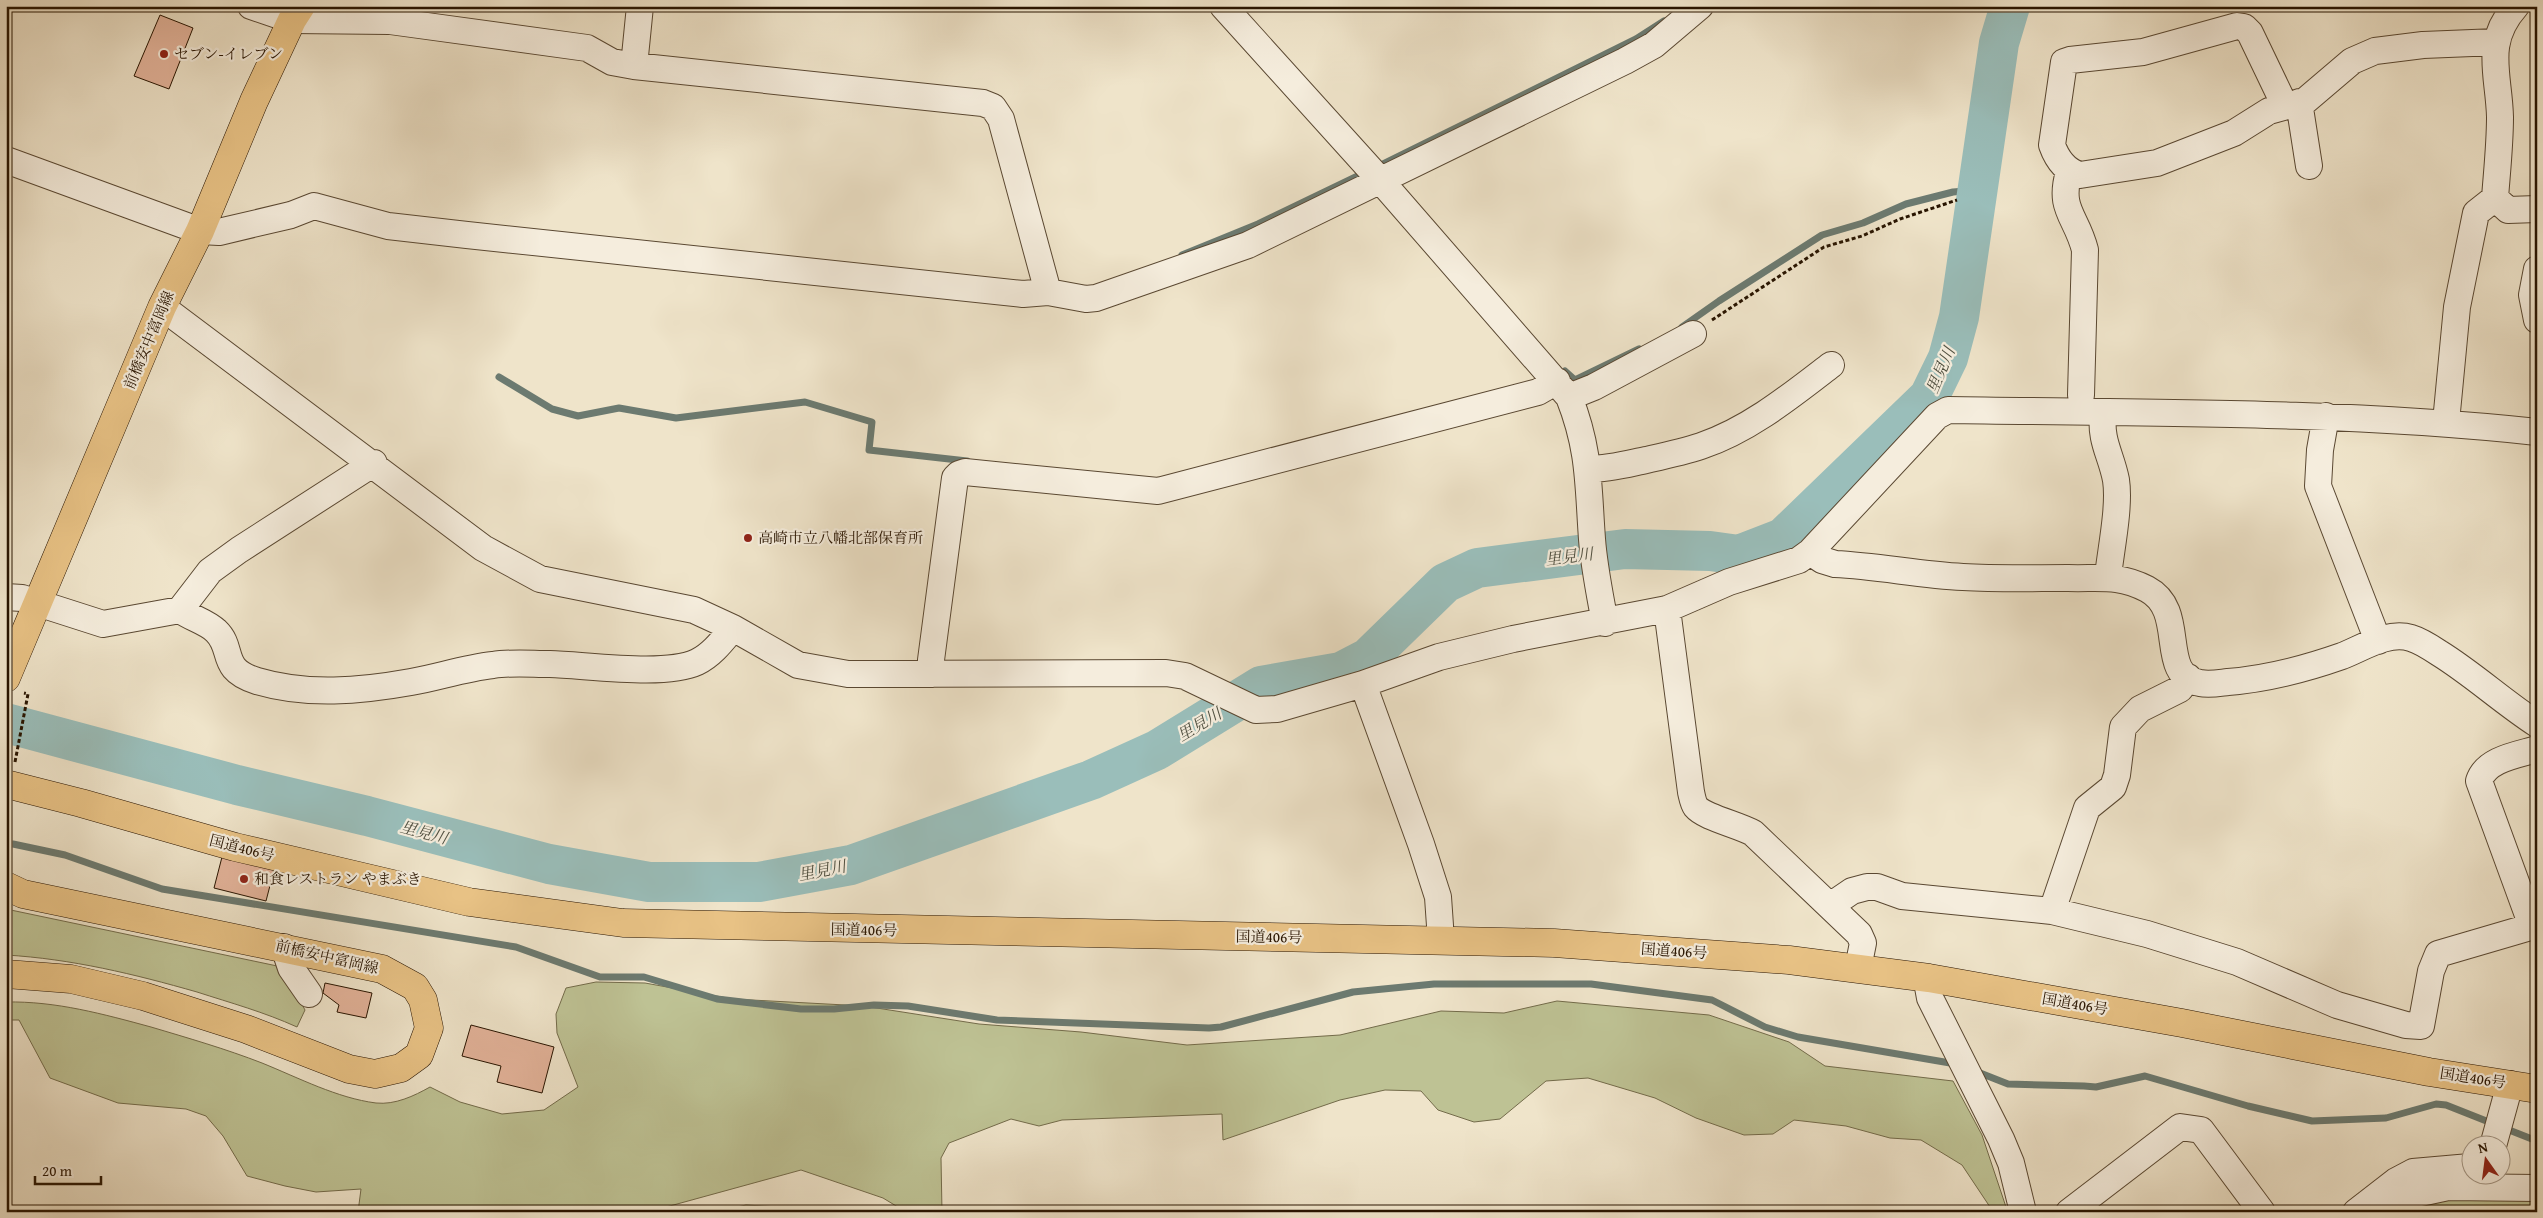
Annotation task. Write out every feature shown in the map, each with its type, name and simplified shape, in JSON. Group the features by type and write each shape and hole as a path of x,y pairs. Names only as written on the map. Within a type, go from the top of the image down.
{"main road":[{"name":"前橋安中富岡線","path":"6,678 162,306 200,231 254,101 297,13"},
{"name":"国道406号","path":"6,784 81,803 235,847 469,902 623,923 963,932 1441,940 1554,944 1714,954 1858,968 1929,978 2182,1023 2429,1072 2507,1095 2537,1089"},
{"name":"前橋安中富岡線","path":"6,886 23,894 382,969 401,977 414,987 423,1000 429,1028 419,1055 401,1068 376,1074 349,1069 246,1029 143,996 71,979 6,974"}],"street":[{"path":"251,6 353,20 410,24 588,48 612,62 634,66 983,103 993,107 1000,119 1048,292"},
{"path":"634,66 640,6"},
{"path":"1223,6 1381,181 1563,389 1584,438 1589,469 1592,541 1605,622"},
{"path":"6,160 200,231 219,232 291,215 314,206 388,226 1022,294 1048,292 1096,298 1248,246 1625,61 1654,45 1700,6"},
{"path":"2516,6 2505,18 2497,42 2494,72 2500,115 2496,198 2508,210 2537,209"},
{"path":"2309,166 2292,104 2250,33 2244,27 2237,26 2143,52 2064,62 2052,145 2055,154 2069,172 2080,175 2157,163 2234,133 2269,112 2292,104 2314,94 2352,61 2375,51 2423,44 2497,42"},
{"path":"2069,172 2064,189 2065,203 2080,232 2085,250 2081,395"},
{"path":"2446,422 2457,307 2476,213 2496,198"},
{"path":"2537,269 2532,296 2537,320"},
{"path":"162,306 374,463 483,548 540,579 694,610 733,628 798,665 848,674 1166,673 1185,676 1218,690 1256,710 1276,709 1363,684 1457,653 1513,639 1666,609 1729,582 1799,560 1810,552 1937,416 1948,410 2326,416 2446,422 2537,432"},
{"path":"932,674 931,660 955,478 959,474 965,472 1158,491 1538,392 1594,388 1693,334"},
{"path":"1589,469 1606,469 1662,456 1715,440 1787,399 1831,365"},
{"path":"2103,412 2101,428 2116,480 2108,576"},
{"path":"2326,416 2320,450 2318,486 2378,641"},
{"path":"180,610 210,571 239,550 374,463"},
{"path":"1810,552 1822,560 1835,564 1963,577 2080,578 2108,576 2135,583 2161,599 2172,622 2176,664 2188,677 2202,684 2244,681 2275,676 2344,655 2378,641 2399,637 2419,640 2454,662 2537,724"},
{"path":"6,597 22,598 103,624 180,610 218,632 228,658 234,668 242,674 289,688 322,691 372,688 496,664 551,664 625,669 673,667 697,662 716,648 733,628"},
{"path":"1666,609 1671,627 1690,792 1696,807 1708,816 1738,824 1754,833 1830,906 1861,938 1863,943 1858,968"},
{"path":"2052,910 2087,808 2113,787 2117,775 2123,727 2140,709 2180,689 2188,677"},
{"path":"1363,684 1421,844 1438,897 1441,940"},
{"path":"1830,906 1852,891 1867,887 1877,887 1902,896 2052,910 2147,934 2228,959 2337,1005 2414,1026 2421,1026 2431,971 2438,954 2535,926 2479,781 2482,772 2490,765 2537,749"},
{"path":"284,947 291,968 310,994"},
{"path":"1929,978 1930,998 2001,1138 2011,1162 2023,1212"},
{"path":"2496,1136 2507,1095"},
{"path":"2069,1212 2180,1127 2201,1130 2262,1212"},
{"path":"2356,1212 2396,1181 2413,1172 2460,1168"},
{"path":"2388,1212 2411,1195 2448,1187 2537,1188"}],"path":[{"path":"1693,334 1824,247 1862,236 1900,219 1957,200"},
{"path":"17,749 26,705"}],"green space":[{"path":"6,909 282,967 305,1010 297,1027 247,1008 150,979 103,968 55,960 6,955"},
{"path":"596,982 645,983 733,999 864,1006 979,1024 1081,1032 1187,1045 1340,1035 1441,1011 1504,1013 1557,1001 1709,1015 1789,1042 1825,1066 1953,1081 1982,1135 2007,1210 1992,1210 1962,1165 1921,1140 1890,1138 1846,1126 1794,1120 1773,1134 1744,1135 1696,1118 1655,1098 1588,1078 1546,1081 1500,1119 1474,1122 1438,1110 1421,1091 1385,1090 1340,1100 1223,1140 1222,1114 1062,1120 1039,1126 1011,1119 949,1143 941,1158 942,1212 906,1212 883,1198 801,1170 648,1212 358,1212 361,1189 316,1192 247,1176 223,1136 206,1116 186,1109 118,1103 50,1078 19,1020 6,1020 6,1002 25,1002 79,1009 115,1017 221,1048 347,1097 376,1103 390,1103 411,1097 430,1087 460,1102 502,1114 544,1110 578,1087 557,1033 556,1014 566,988"},
{"path":"2537,1188 2537,1212 2397,1212 2436,1192"},
{"path":"746,1205 830,1210 836,1212 715,1212"}],"building":[{"path":"160,15 193,28 169,89 134,76"},
{"name":"和食レストラン やまぶき","path":"222,857 274,870 266,901 214,888"},
{"path":"325,983 372,993 366,1018 337,1012 339,1005 323,993"},
{"path":"471,1025 554,1047 542,1093 497,1082 501,1066 462,1056"}],"waterway":[{"name":"里見川","path":"6,723 237,785 367,816 549,864 649,882 759,882 851,865 1091,780 1157,750 1261,686 1341,672 1368,658 1445,583 1477,568 1625,549 1710,551 1739,555 1783,538 1929,397 1948,358 1959,317 1999,43 2010,6"},
{"path":"1375,168 1636,39 1664,21"},
{"path":"1182,255 1258,224 1366,172"},
{"path":"1682,327 1822,235 1863,223 1906,204 1953,192 1977,190"},
{"path":"1565,371 1575,380 1639,349"},
{"path":"499,377 552,409 578,416 619,408 676,418 805,402 872,422 869,450 967,461"},
{"path":"13,844 65,855 162,889 516,947 600,977 644,977 717,999 801,1009 834,1009 874,1005 908,1006 997,1020 1209,1028 1221,1027 1353,992 1434,984 1591,984 1712,1000 1765,1027 1798,1037 1956,1064"},
{"path":"1975,1071 2008,1084 2096,1087 2145,1076 2248,1106 2312,1121 2386,1118 2436,1104 2446,1105 2494,1124"},
{"path":"2504,1128 2537,1141"}],"place":[{"name":"セブン-イレブン","path":"164,54"},
{"name":"高崎市立八幡北部保育所","path":"748,538"},
{"name":"和食レストラン やまぶき","path":"244,879"}]}
